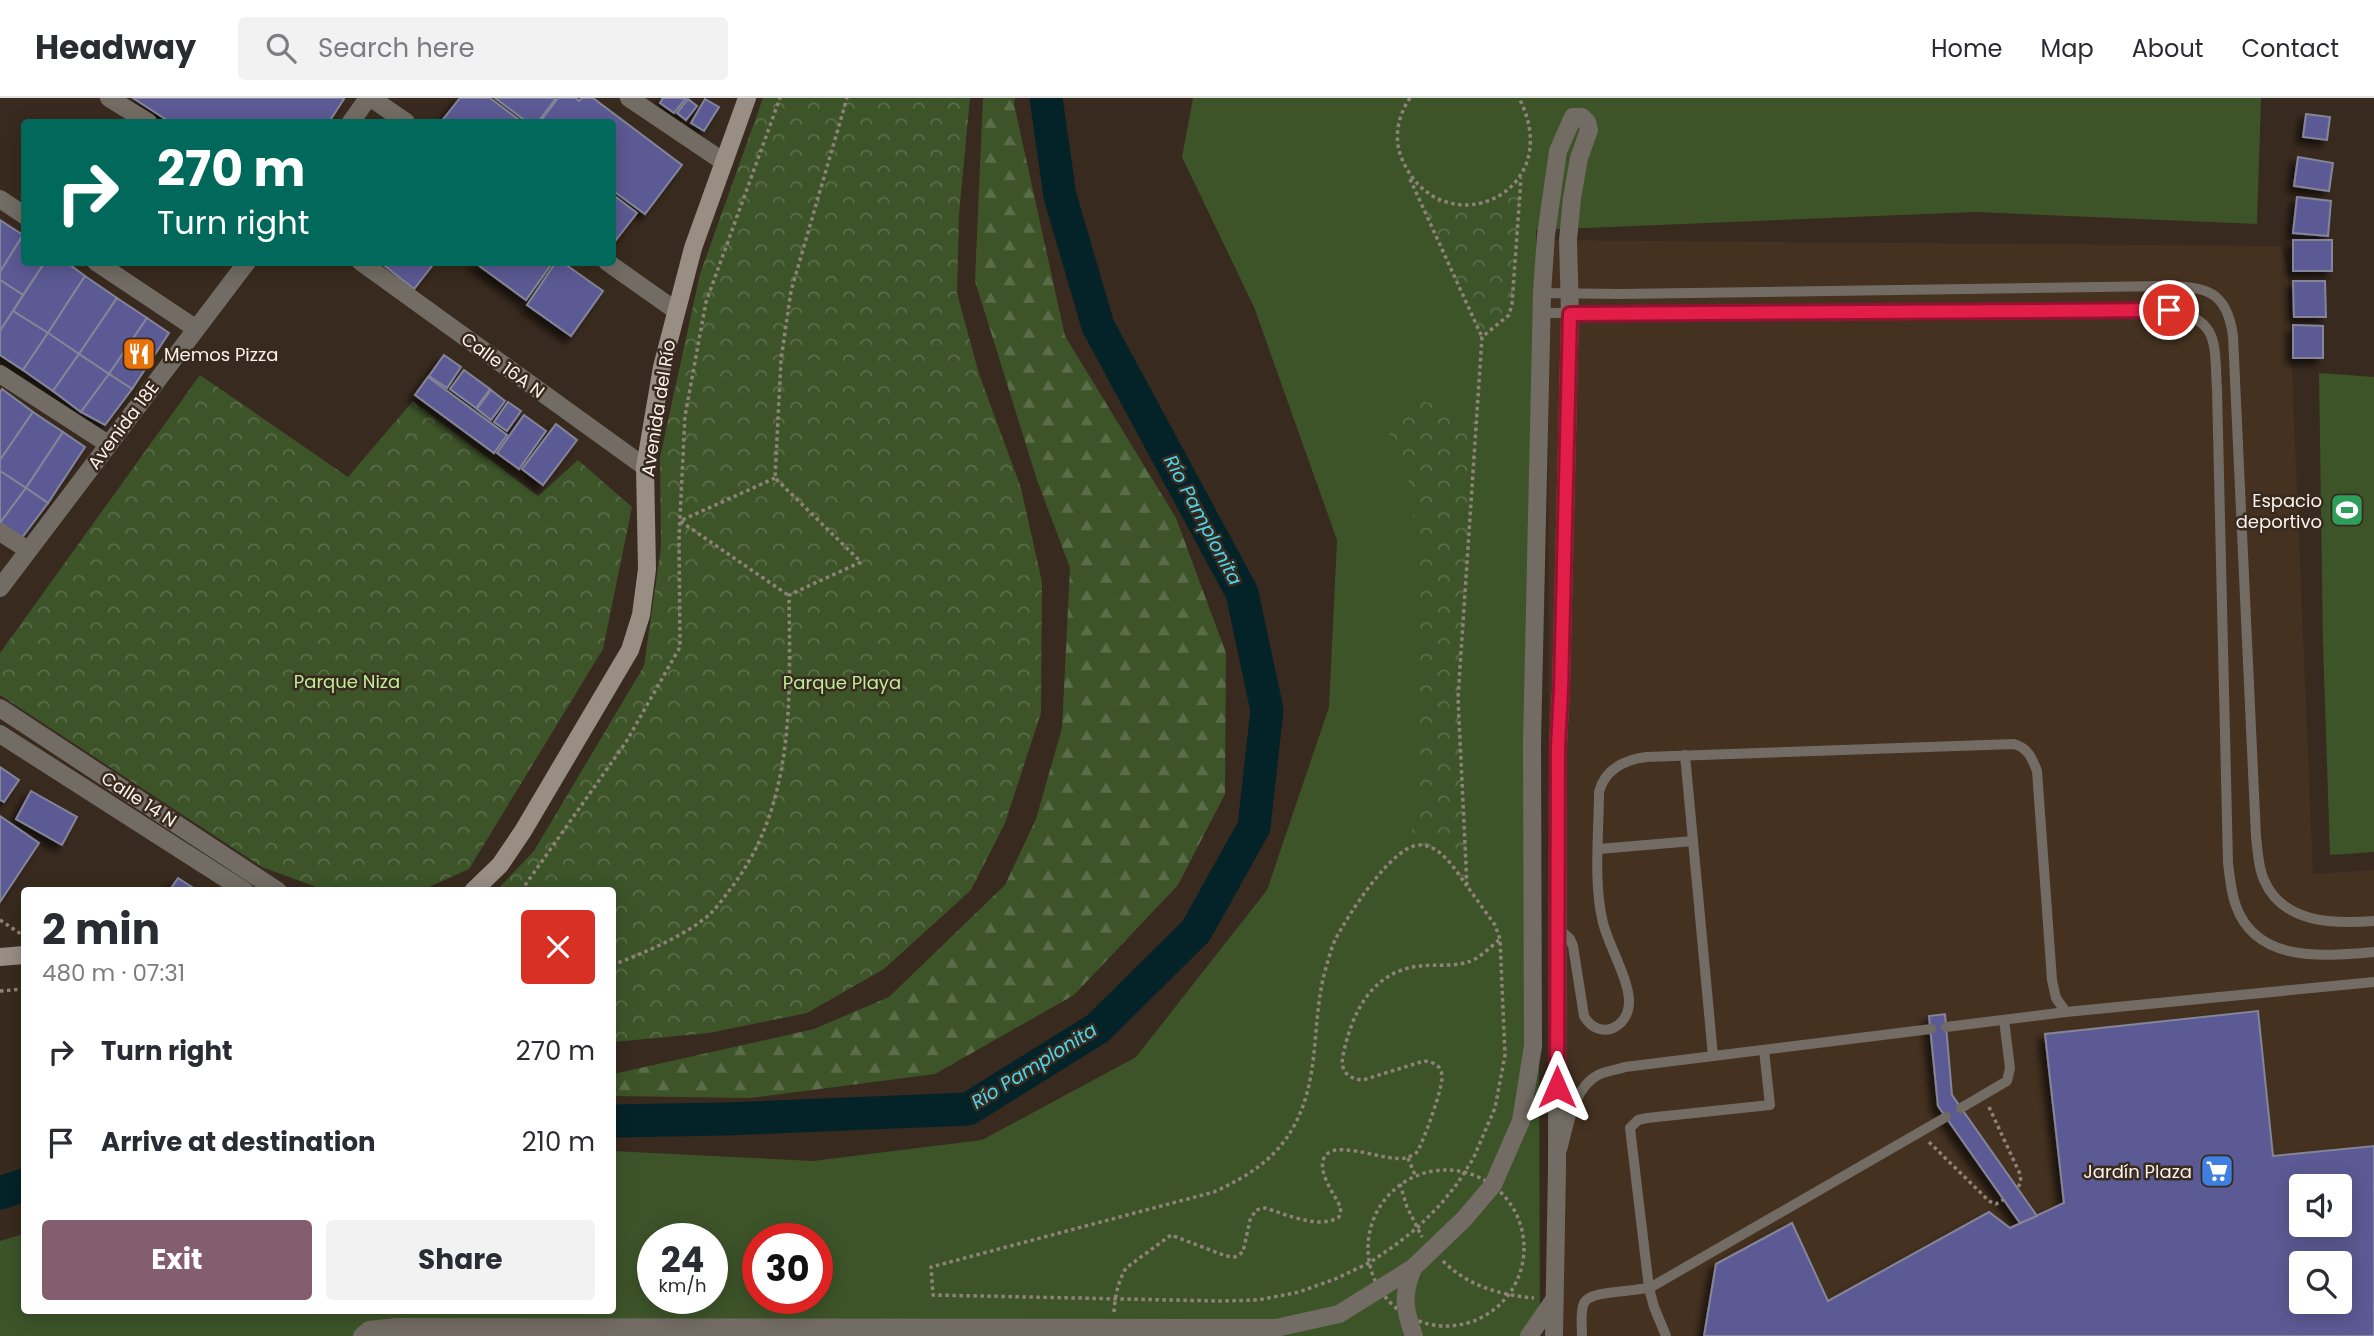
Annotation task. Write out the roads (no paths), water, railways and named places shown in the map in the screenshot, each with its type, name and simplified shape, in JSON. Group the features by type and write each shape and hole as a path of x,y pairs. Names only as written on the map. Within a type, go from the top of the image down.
{"main road":[{"name":"Avenida del Río","path":"477,887 500,865 523,831 630,650 641,615 647,569 645,467 662,367 693,248 747,98"},
{"path":"0,957 21,956"}],"street":[{"path":"108,98 143,119"},
{"path":"353,119 370,98 402,119"},
{"path":"629,98 724,162"},
{"path":"362,1336 369,1331 396,1327 1276,1328 1339,1314 1413,1268 1464,1219 1493,1185 1521,1121 1533,1046 1532,743 1542,293 1546,235 1558,151 1573,117 1581,117 1587,122 1589,130 1579,158 1568,240 1570,314 1558,745 1554,1336"},
{"path":"0,199 21,213"},
{"path":"102,266 195,328"},
{"name":"Avenida 18E","path":"0,588 244,266"},
{"name":"Calle 16A N","path":"367,266 645,467"},
{"path":"613,266 675,310"},
{"path":"0,374 108,444"},
{"path":"0,533 28,550"},
{"path":"1534,685 1548,693 1561,690"},
{"name":"Calle 14 N","path":"0,708 272,887"},
{"path":"1532,743 1535,737 1542,733 1555,738 1558,745"},
{"name":"Calle 14 N","path":"0,734 238,887"},
{"path":"1413,1268 1407,1283 1405,1300 1406,1315 1414,1336"},
{"path":"1530,1336 1553,1300"}],"lane":[{"path":"1542,293 2166,286 2208,290 2218,298 2230,317 2232,337 2256,838 2260,867 2269,891 2292,911 2316,920 2342,923 2374,921"},
{"path":"1542,313 2169,310 2195,317 2203,323 2213,339 2217,389 2228,863 2232,893 2243,921 2268,943 2282,950 2323,957 2374,952"},
{"path":"1557,927 1570,939 1573,946 1584,1016 1597,1030 1614,1028 1627,1014 1629,998 1603,921 1599,887 1599,792 1612,769 1636,758 2008,744 2025,749 2037,771 2054,991 2066,1012"},
{"path":"1685,755 1713,1056"},
{"path":"1599,849 1693,841"},
{"path":"1946,1027 2066,1012 2374,982"},
{"path":"1961,1108 2007,1081 2010,1068 2004,1020"},
{"path":"1557,1167 1576,1103 1586,1083 1600,1074 1625,1067 1931,1029"},
{"path":"1666,1336 1649,1288 1630,1128 1638,1120 1647,1118 1770,1105 1764,1050"},
{"path":"1582,1336 1582,1311 1588,1298 1649,1288 1946,1117"}],"waterway":[{"name":"Río Pamplonita","path":"616,1121 968,1109 1098,1028 1196,931 1254,827 1267,710 1242,593 1098,326 1060,196 1046,98"},
{"name":"Río Pamplonita","path":"0,1193 21,1186"}],"place":[{"name":"Memos Pizza","path":"139,354"},
{"name":"Espacio deportivo","path":"2347,510"},
{"name":"Jardín Plaza","path":"2217,1171"}],"park label":[{"name":"Parque Niza","path":"347,681"},
{"name":"Parque Playa","path":"842,682"}]}
